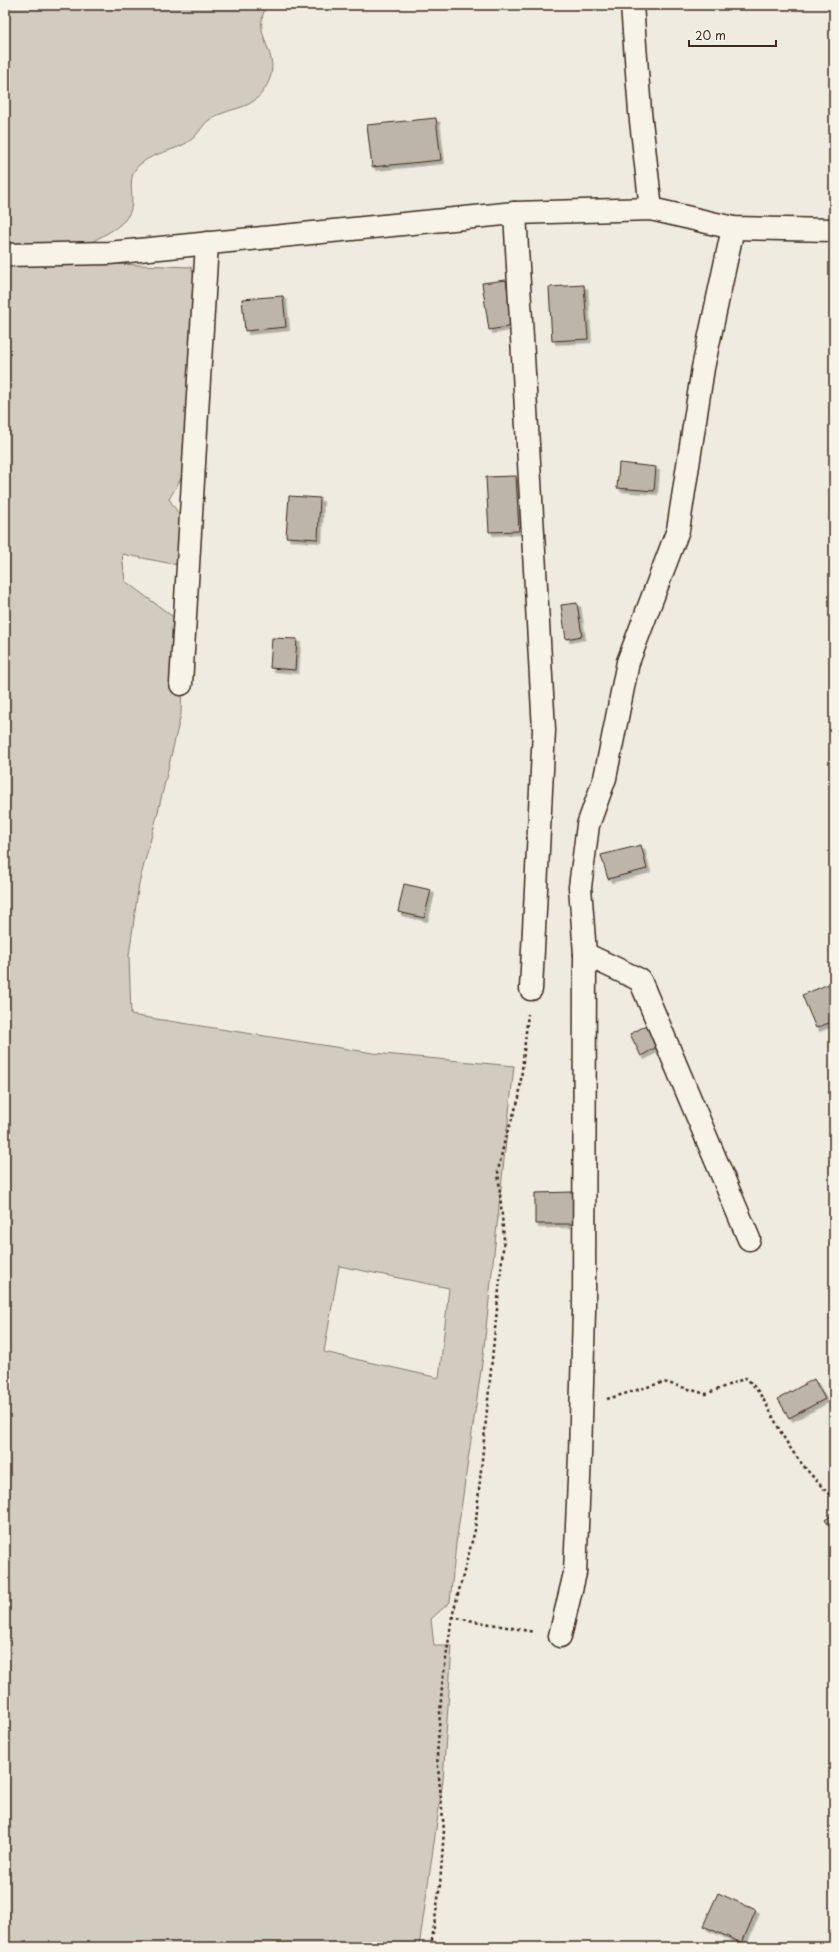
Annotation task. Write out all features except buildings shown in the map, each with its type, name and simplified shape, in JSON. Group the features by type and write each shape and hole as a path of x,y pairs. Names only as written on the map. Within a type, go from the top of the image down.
{"street":[{"path":"632,5 640,112 650,209"},
{"path":"5,255 109,253 516,213 650,209 733,228 834,230"},
{"path":"516,213 544,730 531,988"},
{"path":"560,1636 574,1573 584,1304 585,954 580,886 588,826 605,778 628,662 678,530 703,368 733,228"},
{"path":"181,684 208,243"},
{"path":"585,954 640,980 749,1239"}],"path":[{"path":"431,1947 440,1885 444,1830 437,1756 442,1686 452,1617 475,1530 504,1240 498,1171 505,1139 519,1098 531,988"},
{"path":"581,1406 664,1382 706,1394 746,1378 765,1402 786,1442 804,1468 833,1499"},
{"path":"452,1617 560,1636"}],"shaded area":[{"path":"5,5 267,5 262,16 262,26 263,35 270,53 272,72 263,92 251,103 222,113 210,119 191,140 185,144 158,154 145,160 139,165 132,176 132,202 126,219 116,228 88,244 88,263 191,267 196,281 189,465 169,499 192,534 188,567 122,554 125,581 180,622 182,678 181,714 157,816 139,883 129,956 131,1015 373,1053 514,1066 483,1356 456,1544 450,1602 431,1619 434,1646 452,1646 443,1780 419,1947 5,1947","holes":["339,1266 449,1288 439,1378 324,1352"]}]}
